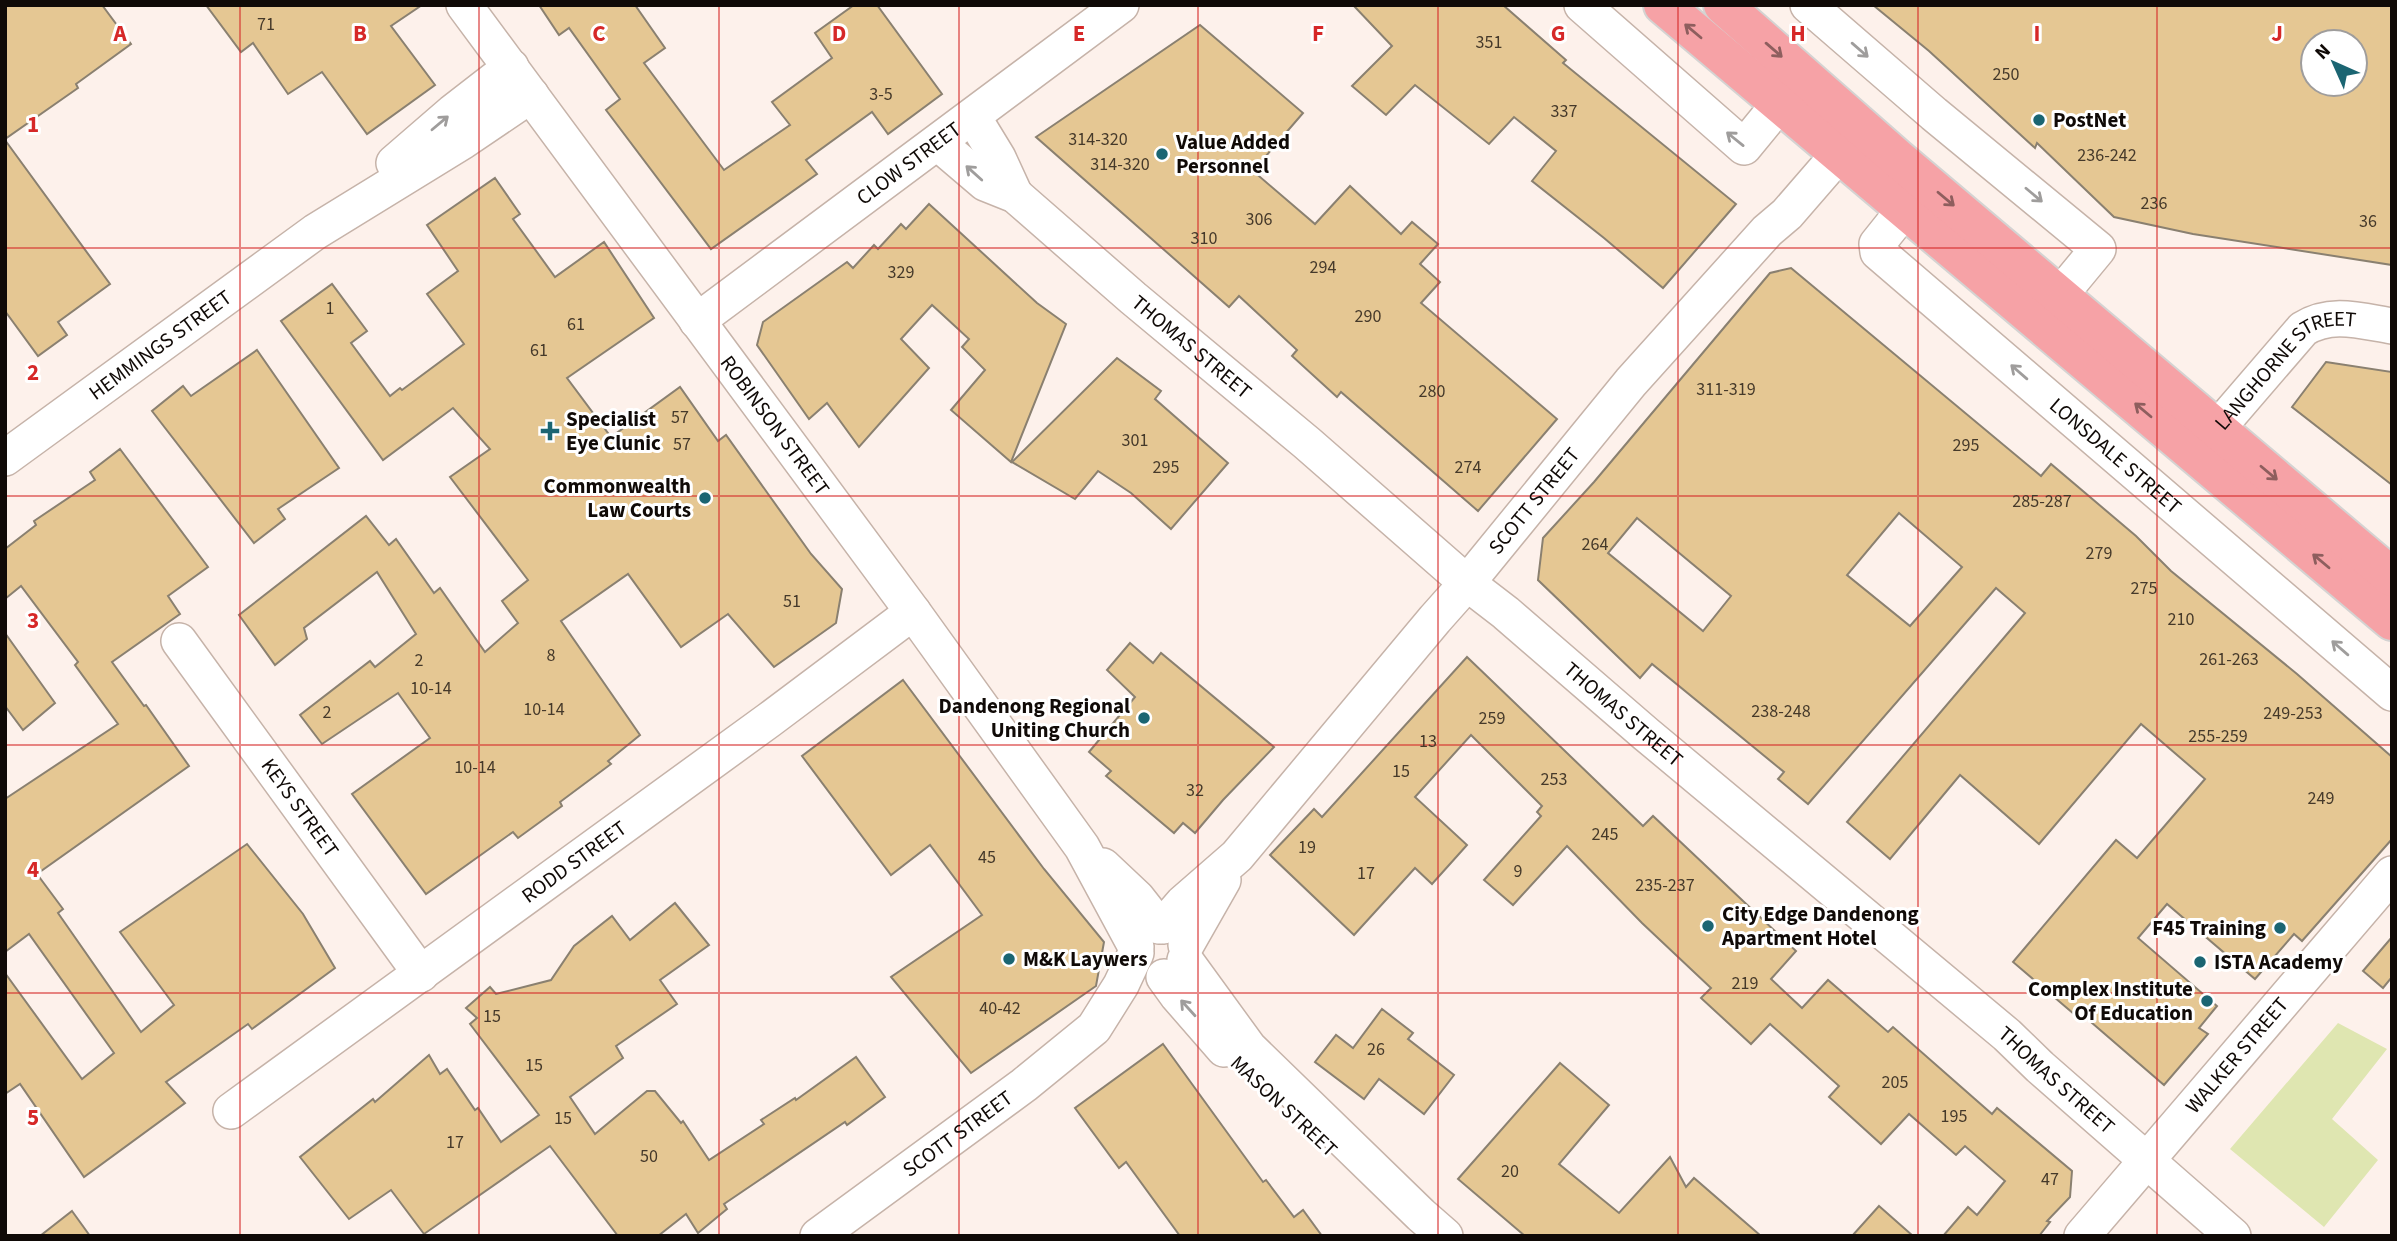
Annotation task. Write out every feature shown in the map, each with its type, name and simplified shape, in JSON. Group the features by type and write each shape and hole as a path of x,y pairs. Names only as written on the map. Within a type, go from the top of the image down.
{"highway":[{"path":"1663,5 1905,209 2206,441 2392,577"},
{"path":"1723,5 1908,167 2060,295 2392,621"}],"street":[{"name":"ROBINSON STREET","path":"464,5 913,612 1082,848 1161,951 1249,1048"},
{"name":"CLOW STREET","path":"697,321 1121,5"},
{"path":"1581,5 1744,147 1780,103"},
{"path":"1808,5 2098,250 2060,295"},
{"name":"HEMMINGS STREET","path":"5,458 315,232 439,124 521,81"},
{"name":"THOMAS STREET","path":"973,117 998,158 1014,195"},
{"name":"THOMAS STREET","path":"938,143 985,183 1014,195 1307,443 1467,583 2007,1035 2040,1068 2233,1236"},
{"name":"SCOTT STREET","path":"818,1236 1024,1086 1094,1028 1113,1022 1140,1000 1183,903 1237,856 1467,583 1631,382 1839,154"},
{"name":"LONSDALE STREET","path":"1905,209 1877,244 1878,252 2392,693"},
{"name":"LANGHORNE STREET","path":"2206,441 2308,325 2325,318 2335,318 2392,326"},
{"name":"RODD STREET","path":"231,1111 769,720 913,612"},
{"name":"KEYS STREET","path":"179,641 421,974"},
{"name":"WALKER STREET","path":"2082,1236 2392,874"},
{"name":"MASON STREET","path":"1161,951 1177,995 1231,1057 1370,1186 1433,1226"},
{"name":"MASON STREET","path":"1249,1048 1433,1226"}],"green space":[{"path":"2338,1023 2387,1049 2332,1119 2378,1160 2324,1227 2230,1149"}],"building":[{"path":"5,5 102,5 131,44 76,84 78,88 5,139"},
{"path":"206,5 422,5 391,26 435,85 367,134 322,72 288,94 253,43 241,52"},
{"path":"539,5 635,5 665,48 644,63 724,170 790,125 772,102 832,58 815,33 854,5 877,5 942,94 888,134 872,112 806,160 817,174 711,249 606,110 620,99 569,28 559,35"},
{"path":"1353,5 1503,5 1566,60 1563,63 1736,204 1663,288 1532,181 1556,151 1514,117 1489,144 1415,85 1386,115 1352,86 1392,46"},
{"path":"1873,5 2392,5 2392,265 2193,234 2114,217 2037,143 2035,148 1929,51"},
{"path":"1200,25 1303,113 1253,171 1315,224 1350,186 1401,234 1412,222 1438,244 1420,264 1440,282 1421,303 1557,419 1478,511 1341,392 1337,397 1292,356 1297,350 1239,296 1229,307 1036,137"},
{"path":"5,140 110,284 58,322 67,335 38,356 5,311"},
{"path":"495,178 520,214 513,219 555,277 604,242 654,318 567,378 611,437 680,387 718,441 726,435 811,554 842,589 836,623 774,667 728,614 681,647 628,574 561,621 640,735 608,761 611,764 560,802 562,806 518,838 513,832 426,894 352,794 430,738 398,693 322,744 300,715 370,661 375,667 416,634 377,572 304,628 307,639 275,665 239,615 366,516 389,545 396,539 434,593 440,588 485,652 518,623 502,601 528,580 450,477 490,449 453,408 383,460 281,321 332,284 367,331 351,343 390,396 400,388 402,390 464,344 427,294 458,271 427,225"},
{"path":"929,204 1037,303 1066,324 1011,462 951,410 985,370 962,347 969,339 932,305 901,339 929,368 859,447 827,403 809,419 757,345 763,322 847,262 853,268 874,245 878,249 901,224 906,229"},
{"path":"1791,268 2041,476 2051,464 2136,536 2171,571 2297,674 2392,757 2392,839 2302,941 2294,934 2255,979 2167,904 2138,938 2217,1006 2199,1028 2208,1034 2164,1085 2077,1010 2074,1014 2013,962 2116,840 2137,858 2205,779 2141,724 2039,844 1960,775 1890,859 1847,822 2025,613 1996,588 1808,804 1778,779 1784,772 1652,664 1640,678 1538,580 1543,538 1594,482 1770,273","holes":["1899,513 1962,567 1910,626 1847,575","1637,518 1731,596 1703,631 1608,553"]},
{"path":"257,350 339,468 278,509 285,519 254,543 152,411 183,386 191,396"},
{"path":"1117,358 1161,391 1155,399 1228,463 1171,529 1131,493 1098,471 1075,499 1012,462"},
{"path":"2326,362 2392,372 2392,485 2292,407"},
{"path":"120,449 208,567 168,596 180,614 112,662 189,766 37,874 63,909 58,913 141,1032 174,1005 120,932 247,844 303,914 335,968 252,1029 248,1024 166,1082 185,1103 84,1177 20,1084 5,1094 5,973 82,1079 114,1053 29,934 5,952 5,799 118,724 75,665 78,662 21,586 5,599 5,549 36,525 34,521 95,480 90,472"},
{"path":"5,633 55,703 23,730 5,706"},
{"path":"1130,643 1153,663 1161,653 1274,747 1195,833 1183,823 1174,833 1106,776 1111,771 1089,752 1135,697 1107,670"},
{"path":"1467,657 1643,826 1653,816 1796,951 1771,979 1802,1008 1828,980 1888,1032 1893,1027 1992,1114 1997,1108 2072,1171 2070,1197 2047,1221 2050,1222 2039,1236 1943,1236 1968,1207 1977,1215 2005,1181 1965,1146 1956,1155 1909,1114 1881,1144 1829,1097 1839,1086 1770,1024 1751,1044 1701,998 1711,988 1642,923 1567,846 1513,905 1484,880 1541,816 1537,812 1542,806 1471,735 1415,797 1467,845 1432,884 1415,868 1354,935 1270,855 1314,809 1322,817"},
{"path":"903,680 1044,869 1104,942 1096,986 971,1073 891,977 982,915 930,845 891,875 802,756"},
{"path":"675,903 709,945 660,980 677,1004 616,1046 623,1058 570,1097 595,1134 647,1091 655,1091 681,1123 683,1121 709,1160 764,1124 761,1120 795,1098 796,1100 856,1057 885,1097 847,1125 845,1122 724,1204 727,1209 698,1233 686,1214 658,1236 618,1236 550,1146 424,1234 391,1190 349,1219 300,1157 373,1099 375,1102 429,1055 440,1074 447,1069 501,1142 539,1115 470,1024 477,1018 466,1008 490,987 496,994 551,980 574,946 612,916 630,940"},
{"path":"2392,937 2392,977 2383,988 2363,971"},
{"path":"1382,1009 1413,1033 1408,1039 1454,1075 1424,1114 1379,1079 1364,1099 1315,1062 1336,1035 1353,1048"},
{"path":"1163,1044 1263,1182 1266,1180 1294,1217 1303,1210 1322,1236 1180,1236 1126,1162 1119,1168 1075,1108"},
{"path":"1560,1063 1609,1105 1559,1164 1619,1213 1670,1157 1686,1187 1694,1178 1761,1236 1525,1236 1458,1179"},
{"path":"1879,1206 1913,1236 1852,1236"},
{"path":"72,1211 90,1236 40,1236"}],"place":[{"name":"PostNet","path":"2039,120"},
{"name":"Value Added Personnel","path":"1162,154"},
{"name":"Specialist Eye Clunic","path":"550,431"},
{"name":"Commonwealth Law Courts","path":"705,498"},
{"name":"Dandenong Regional Uniting Church","path":"1144,718"},
{"name":"City Edge Dandenong Apartment Hotel","path":"1708,926"},
{"name":"F45 Training","path":"2280,928"},
{"name":"M&K Laywers","path":"1009,959"},
{"name":"ISTA Academy","path":"2200,962"},
{"name":"Complex Institute Of Education","path":"2207,1001"}]}
